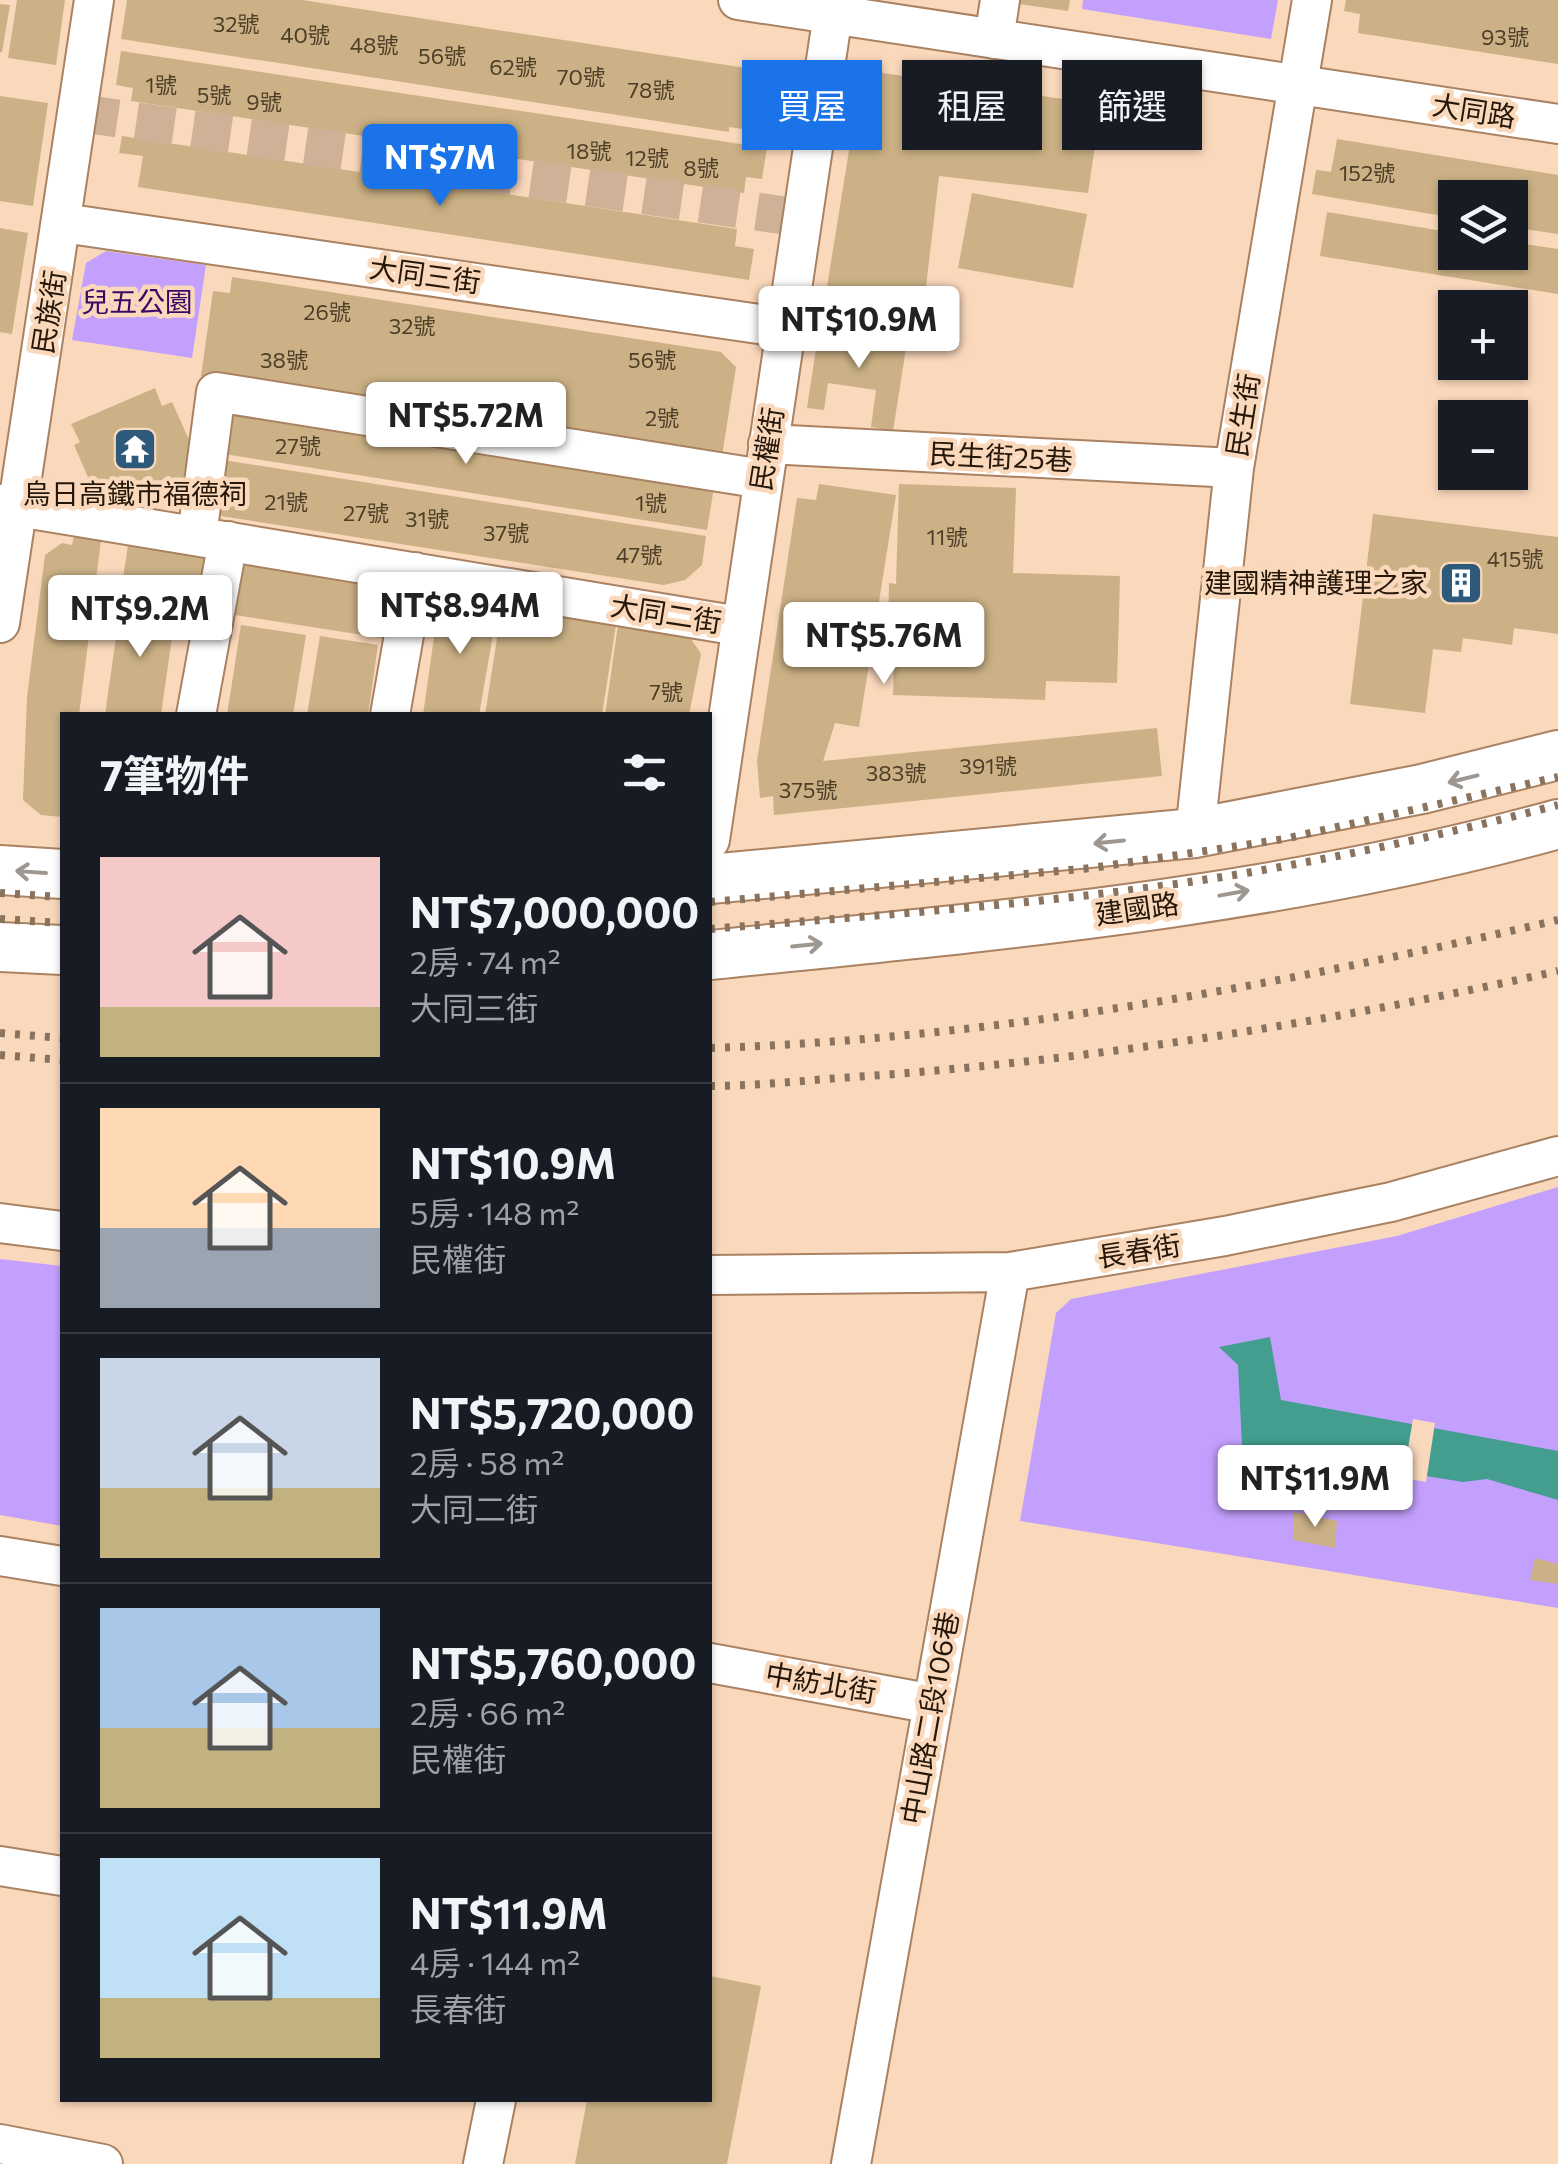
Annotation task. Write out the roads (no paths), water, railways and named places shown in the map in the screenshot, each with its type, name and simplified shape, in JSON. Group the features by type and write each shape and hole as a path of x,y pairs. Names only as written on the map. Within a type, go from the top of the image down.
{"main road":[{"path":"712,880 1195,833 1422,789 1558,755"},
{"name":"建國路","path":"712,955 1082,917 1190,901 1433,859 1558,824"},
{"path":"0,870 60,874"},
{"path":"0,947 60,950"}],"street":[{"name":"民族街","path":"0,622 9,506 64,223 94,0"},
{"name":"大同路","path":"738,0 833,7 994,39 1558,124"},
{"path":"994,39 1000,0"},
{"name":"民生街","path":"1195,833 1234,468 1312,0"},
{"name":"民權街","path":"712,826 833,7"},
{"name":"大同三街","path":"64,223 786,328"},
{"name":"民生街25巷","path":"212,539 216,392 765,462 1234,468"},
{"name":"大同二街","path":"9,506 740,626"},
{"path":"196,712 212,539"},
{"path":"391,712 415,572"},
{"name":"長春街","path":"712,1275 1010,1272 1226,1236 1373,1206 1558,1156"},
{"path":"0,1224 60,1232"},
{"name":"中山路二段106巷","path":"851,2164 1010,1272"},
{"path":"0,1556 60,1566"},
{"name":"中紡北街","path":"712,1663 933,1704"},
{"path":"0,1866 60,1876"},
{"path":"484,2164 496,2102"},
{"path":"0,2144 103,2164"}],"water":[{"path":"1270,1337 1281,1400 1558,1451 1558,1500 1487,1479 1463,1482 1242,1446 1238,1365 1219,1347"}],"tunnel":[{"path":"80,113 801,218"}],"railway":[{"path":"712,902 1092,868 1284,839 1558,777"},
{"path":"712,929 979,907 1180,883 1364,851 1558,805"},
{"path":"0,893 60,897"},
{"path":"0,919 60,923"},
{"path":"712,1048 924,1033 1137,1005 1348,966 1558,920"},
{"path":"712,1086 956,1069 1129,1049 1387,1007 1558,971"},
{"path":"0,1033 60,1038"},
{"path":"0,1055 60,1060"}],"place":[{"name":"烏日高鐵市福德祠","path":"135,449"},
{"name":"建國精神護理之家","path":"1461,583"}],"park label":[{"name":"兒五公園","path":"137,302"}]}
